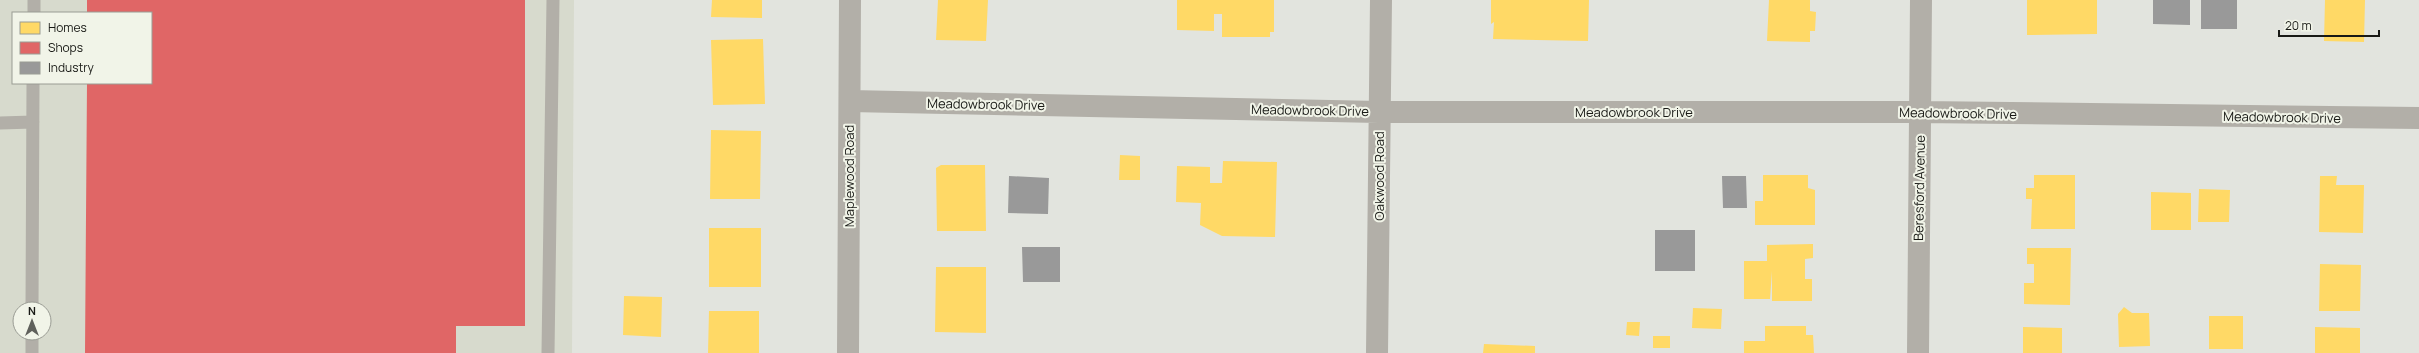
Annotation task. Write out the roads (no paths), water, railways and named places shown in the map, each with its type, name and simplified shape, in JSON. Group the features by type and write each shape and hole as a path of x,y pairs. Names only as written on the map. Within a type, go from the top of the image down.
{"street":[{"name":"Maplewood Road","path":"848,353 850,0"},
{"name":"Oakwood Road","path":"1377,353 1381,0"},
{"name":"Beresford Avenue","path":"1918,353 1921,0"},
{"name":"Meadowbrook Drive","path":"850,101 1379,112 1920,112 2419,118"}],"lane":[{"path":"34,0 34,12"},
{"path":"548,353 553,0"},
{"path":"32,301 33,84"},
{"path":"0,123 33,122"},
{"path":"32,341 32,353"}]}
